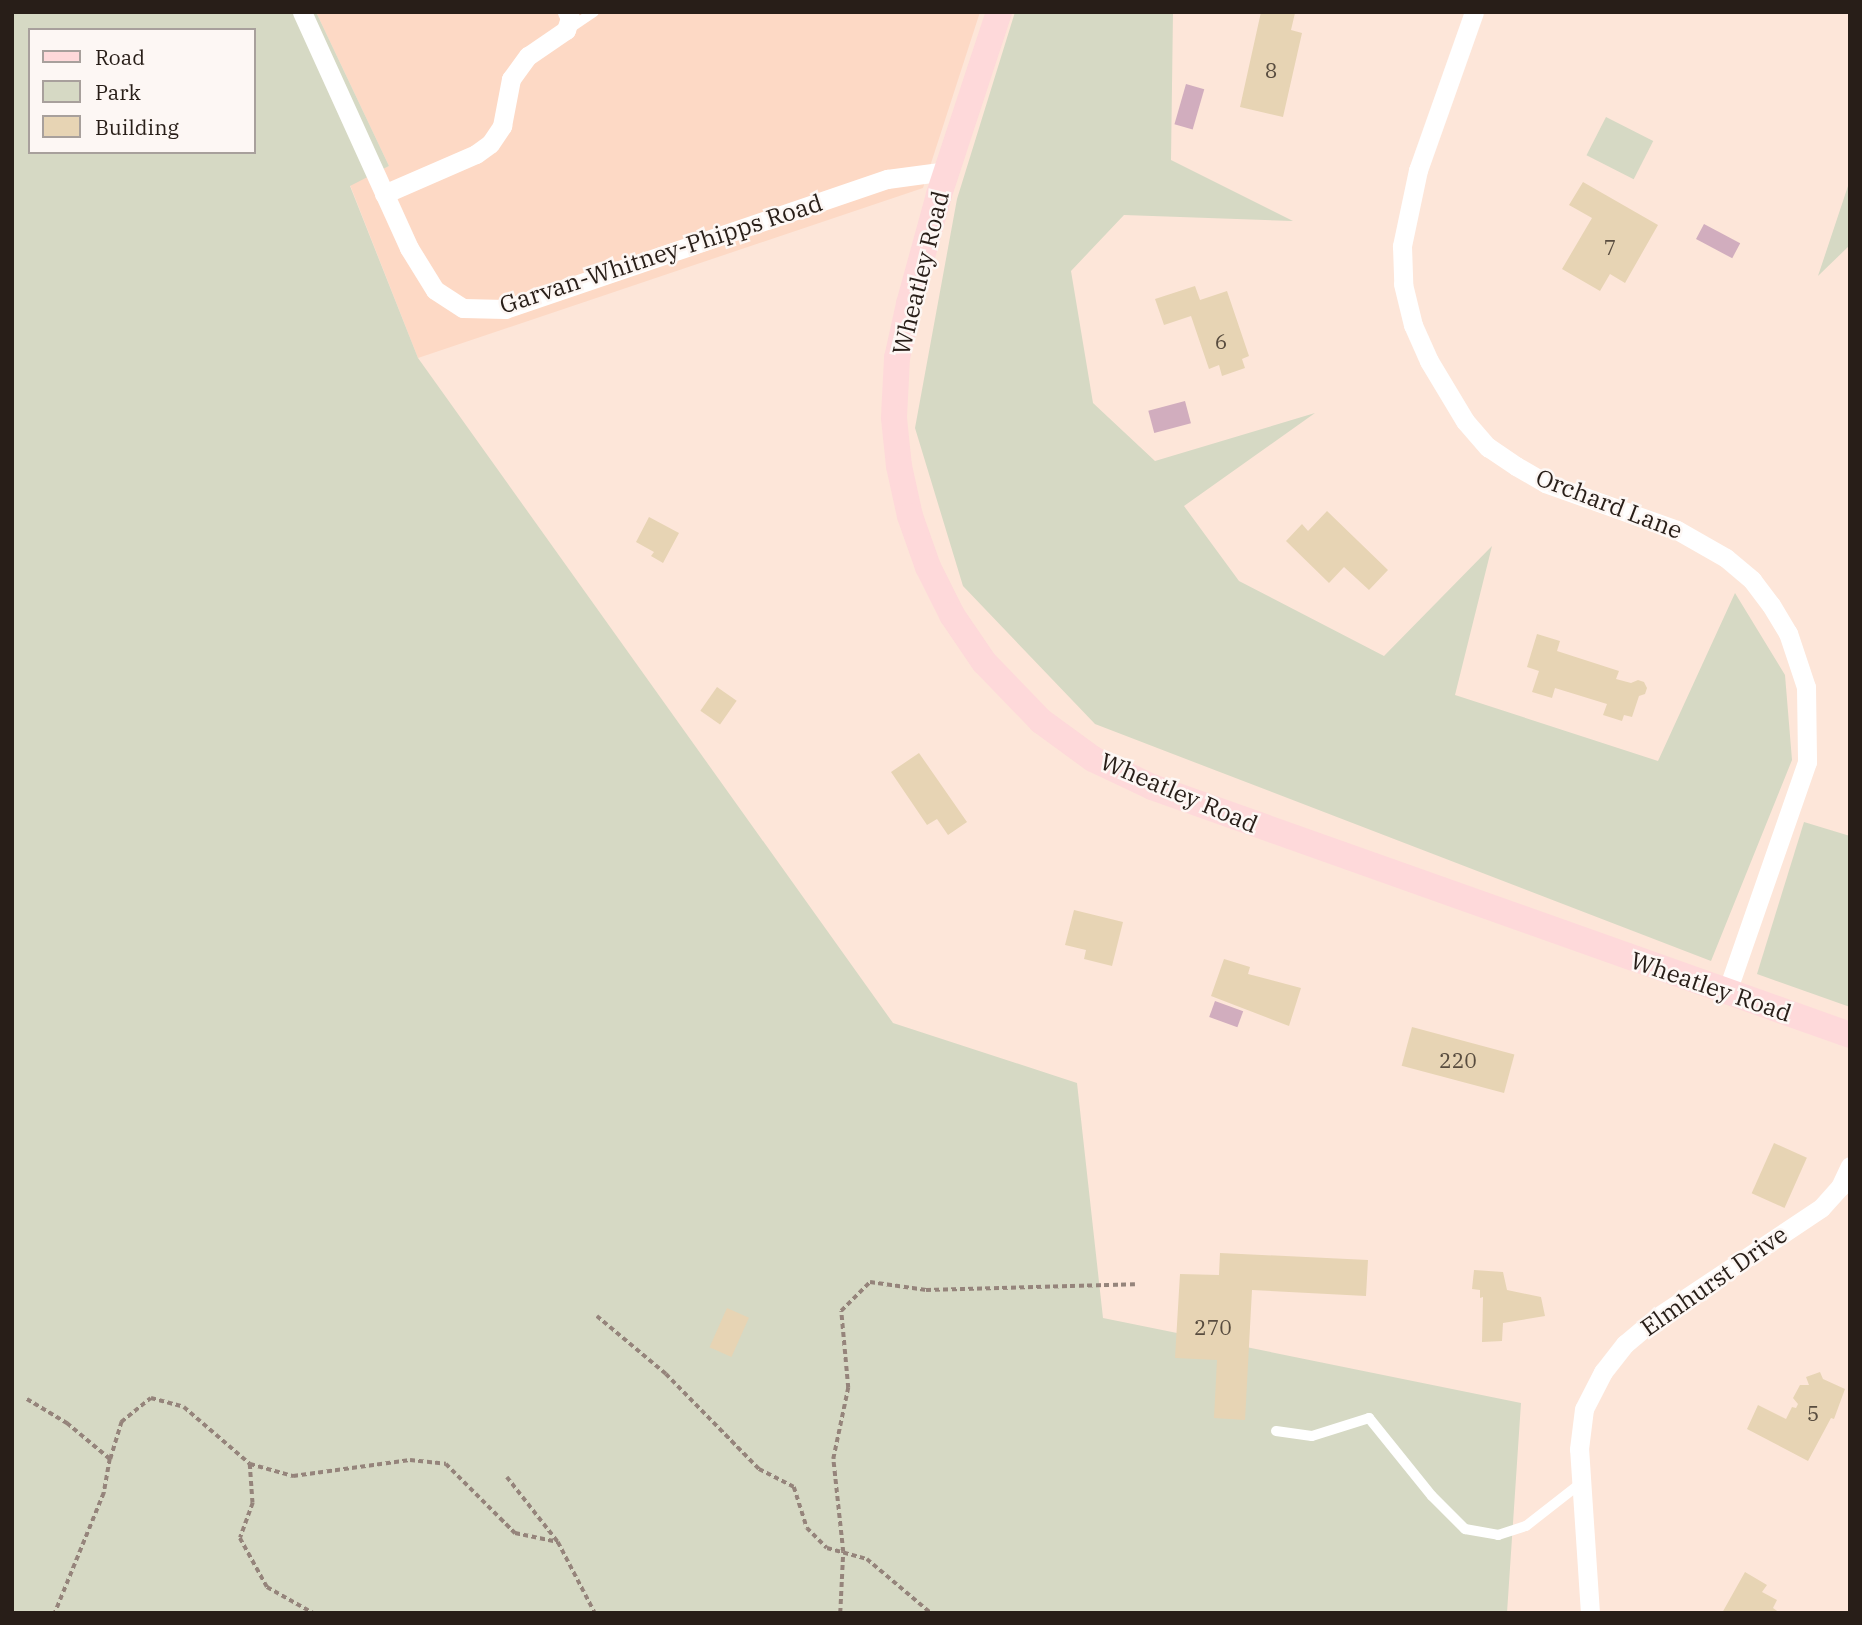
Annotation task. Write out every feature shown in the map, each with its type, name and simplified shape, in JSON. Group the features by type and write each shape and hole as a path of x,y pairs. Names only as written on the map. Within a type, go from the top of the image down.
{"main road":[{"name":"Wheatley Road","path":"999,12 947,171 906,317 897,358 894,418 910,516 928,567 952,615 1006,688 1041,721 1093,759 1152,787 1850,1035"}],"street":[{"name":"Garvan-Whitney-Phipps Road","path":"302,12 409,248 435,290 463,308 488,311 505,309 887,179 947,171"},
{"name":"Orchard Lane","path":"1474,12 1418,170 1404,234 1403,285 1413,325 1429,361 1465,421 1488,447 1516,466 1545,483 1677,530 1726,558 1752,580 1788,633 1806,687 1807,762 1727,992"},
{"path":"384,194 476,154 490,144 502,126 511,79 528,56 567,21"},
{"name":"Elmhurst Drive","path":"1590,1613 1579,1450 1584,1409 1603,1372 1625,1344 1692,1292 1821,1208 1840,1188 1850,1166"}],"lane":[{"path":"567,21 594,12"},
{"path":"1276,1431 1312,1436 1369,1418 1432,1496 1465,1529 1498,1535 1527,1526 1581,1483"}],"path":[{"path":"840,1613 843,1554 833,1459 848,1388 841,1311 870,1282 926,1290 1135,1284"},
{"path":"597,1317 666,1374 759,1469 794,1487 807,1528 827,1548 867,1559 931,1613"},
{"path":"55,1613 104,1493 121,1422 151,1398 184,1407 250,1464 293,1476 410,1460 446,1464 515,1533 558,1542"},
{"path":"27,1399 66,1423 110,1459"},
{"path":"250,1464 253,1503 240,1538 267,1587 313,1613"},
{"path":"507,1477 558,1542 595,1613"}],"shaded area":[{"path":"316,12 980,12 923,188 418,358 350,185 389,166"},
{"path":"1186,84 1204,89 1193,130 1174,124"},
{"path":"1704,224 1740,243 1732,258 1696,239"},
{"path":"1185,401 1191,423 1154,433 1148,411"},
{"path":"1215,1001 1243,1011 1237,1027 1209,1017"}],"green space":[{"path":"12,12 316,12 389,166 350,186 418,358 893,1023 1077,1083 1103,1318 1521,1403 1507,1613 12,1613"},
{"path":"1015,12 1173,12 1171,160 1293,221 1124,215 1071,271 1093,403 1155,461 1315,413 1184,506 1239,581 1384,656 1492,546 1455,695 1658,761 1735,593 1785,675 1792,760 1711,961 1095,724 963,586 915,428 957,199"},
{"path":"1606,117 1653,141 1634,179 1586,155"},
{"path":"1850,180 1850,245 1818,276"},
{"path":"1804,822 1850,836 1850,1007 1757,974"}],"building":[{"path":"1261,12 1295,13 1291,30 1302,33 1283,117 1240,107"},
{"path":"1583,182 1658,225 1625,283 1610,274 1600,291 1562,269 1592,218 1569,205"},
{"path":"1195,286 1200,300 1227,291 1249,356 1242,359 1245,368 1222,376 1219,365 1209,369 1191,316 1164,325 1155,299"},
{"path":"1327,511 1388,570 1369,590 1344,567 1329,583 1286,541 1302,524 1308,531"},
{"path":"649,517 679,533 663,563 651,556 654,552 636,542"},
{"path":"1537,634 1560,641 1557,651 1619,671 1616,679 1631,683 1638,680 1644,682 1647,688 1645,694 1639,696 1632,717 1624,715 1622,721 1603,715 1607,704 1555,688 1552,698 1532,692 1539,671 1527,667"},
{"path":"717,687 737,701 720,725 700,711"},
{"path":"919,753 967,822 948,835 937,819 927,825 891,772"},
{"path":"1074,910 1123,922 1112,966 1084,959 1086,950 1065,945"},
{"path":"1224,959 1250,967 1248,974 1301,988 1289,1026 1211,996"},
{"path":"1412,1027 1514,1054 1504,1093 1402,1066"},
{"path":"1774,1143 1807,1158 1785,1208 1752,1193"},
{"path":"1220,1253 1368,1260 1366,1296 1252,1290 1245,1420 1214,1418 1217,1360 1175,1358 1180,1274 1219,1275"},
{"path":"1474,1270 1503,1272 1507,1290 1541,1297 1545,1316 1503,1323 1502,1341 1482,1342 1483,1297 1480,1298 1480,1290 1472,1289"},
{"path":"727,1308 749,1318 731,1357 710,1347"},
{"path":"1820,1372 1823,1379 1845,1389 1834,1419 1831,1418 1808,1461 1747,1429 1758,1405 1786,1419 1792,1407 1796,1408 1798,1404 1793,1398 1800,1385 1809,1385 1806,1377"},
{"path":"1745,1572 1767,1585 1762,1592 1777,1600 1773,1608 1780,1613 1722,1613"}]}
